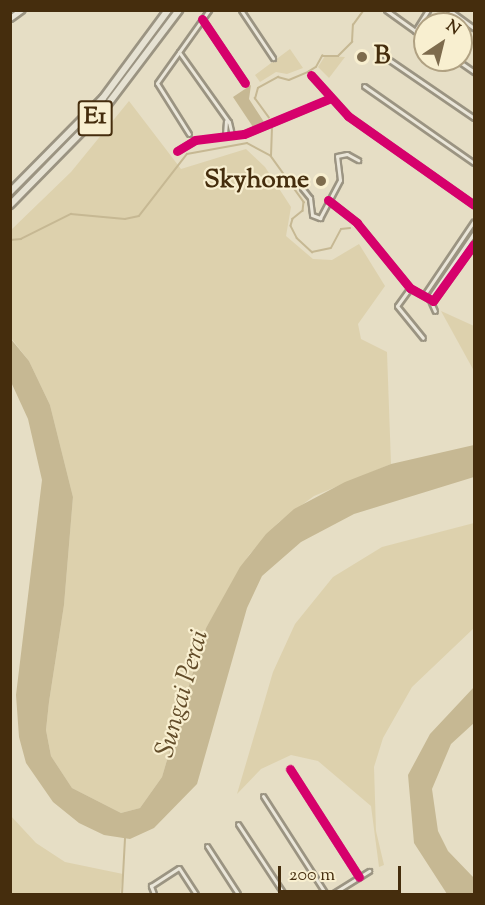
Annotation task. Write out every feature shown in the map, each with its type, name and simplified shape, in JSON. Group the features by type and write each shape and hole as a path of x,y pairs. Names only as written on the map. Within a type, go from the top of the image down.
{"highway":[{"name":"E1","path":"10,192 103,98 168,10"},
{"name":"E1","path":"10,205 105,108 179,10"}],"main road":[{"path":"10,18 21,10"}],"street":[{"path":"189,134 157,83 209,10"},
{"path":"240,10 273,58"},
{"path":"386,10 413,30"},
{"path":"449,10 474,28"},
{"path":"202,20 245,83"},
{"path":"179,52 226,121 232,135"},
{"path":"386,57 474,118"},
{"path":"311,75 348,116 474,205"},
{"path":"364,86 474,163"},
{"path":"177,151 195,140 244,134 331,98"},
{"path":"225,135 226,121"},
{"path":"302,188 310,198 315,217 322,217 328,200 340,180 337,156 347,154 358,160"},
{"path":"328,200 357,223 410,288 429,299 435,311"},
{"path":"424,295 474,221"},
{"path":"429,299 474,233"},
{"path":"429,299 436,300 474,244"},
{"path":"410,288 397,306 423,338"},
{"path":"290,769 359,877"},
{"path":"263,796 326,894"},
{"path":"238,824 284,894"},
{"path":"207,846 237,894"},
{"path":"154,894 150,889 179,868 196,894"},
{"path":"332,894 369,871"}],"shaded area":[{"path":"290,49 303,68 287,74 276,72 260,82 255,75"},
{"path":"325,56 345,57 329,78 318,67"},
{"path":"251,85 249,99 264,122 253,127 233,97"},
{"path":"129,101 181,169 246,149 265,167 291,207 286,236 313,259 332,260 359,244 385,286 358,324 361,339 387,352 391,464 314,496 279,522 249,555 206,628 162,777 140,808 121,813 72,788 51,756 46,730 64,605 73,497 50,405 29,361 11,338 11,230 71,172"},
{"path":"441,311 474,326 474,371"},
{"path":"10,338 29,361 50,405 73,497 64,605 46,730 51,756 72,788 121,813 140,808 162,777 206,628 240,567 266,534 294,509 345,482 391,464 474,445 474,477 354,514 301,542 262,576 247,608 197,784 154,828 130,839 104,835 79,823 53,802 26,763 19,737 16,695 42,480 28,419 11,382"},
{"path":"474,523 474,628 412,687 383,738 374,767 376,831 384,865 379,867 371,806 318,761 291,755 261,769 237,794 273,672 295,624 333,577 382,547"},
{"path":"474,687 474,723 451,744 432,789 438,831 448,851 474,878 474,894 447,894 414,843 408,775 430,734"},
{"path":"10,815 36,843 65,862 123,874 120,894 11,894"}],"waterway":[{"path":"269,118 255,99 258,88 278,77 289,80 308,72 316,67 322,56 338,56 352,42 353,25 364,10"},
{"path":"271,156 272,128"},
{"path":"10,240 21,239 71,214 125,219 139,216 187,154 247,143 271,156 304,202 303,211 293,219 291,226 297,238 312,252 331,248 341,229 350,228"},
{"path":"122,894 125,839"}],"cycle path":[{"path":"202,19 245,83"},
{"path":"311,75 348,116 474,205"},
{"path":"177,151 195,140 244,134 331,98"},
{"path":"328,200 357,223 410,288 433,301 474,244"},
{"path":"290,769 359,877"}],"place":[{"name":"B","path":"362,57"},
{"name":"Skyhome","path":"321,181"}],"water label":[{"name":"Sungai Perai","path":"183,694"}]}
